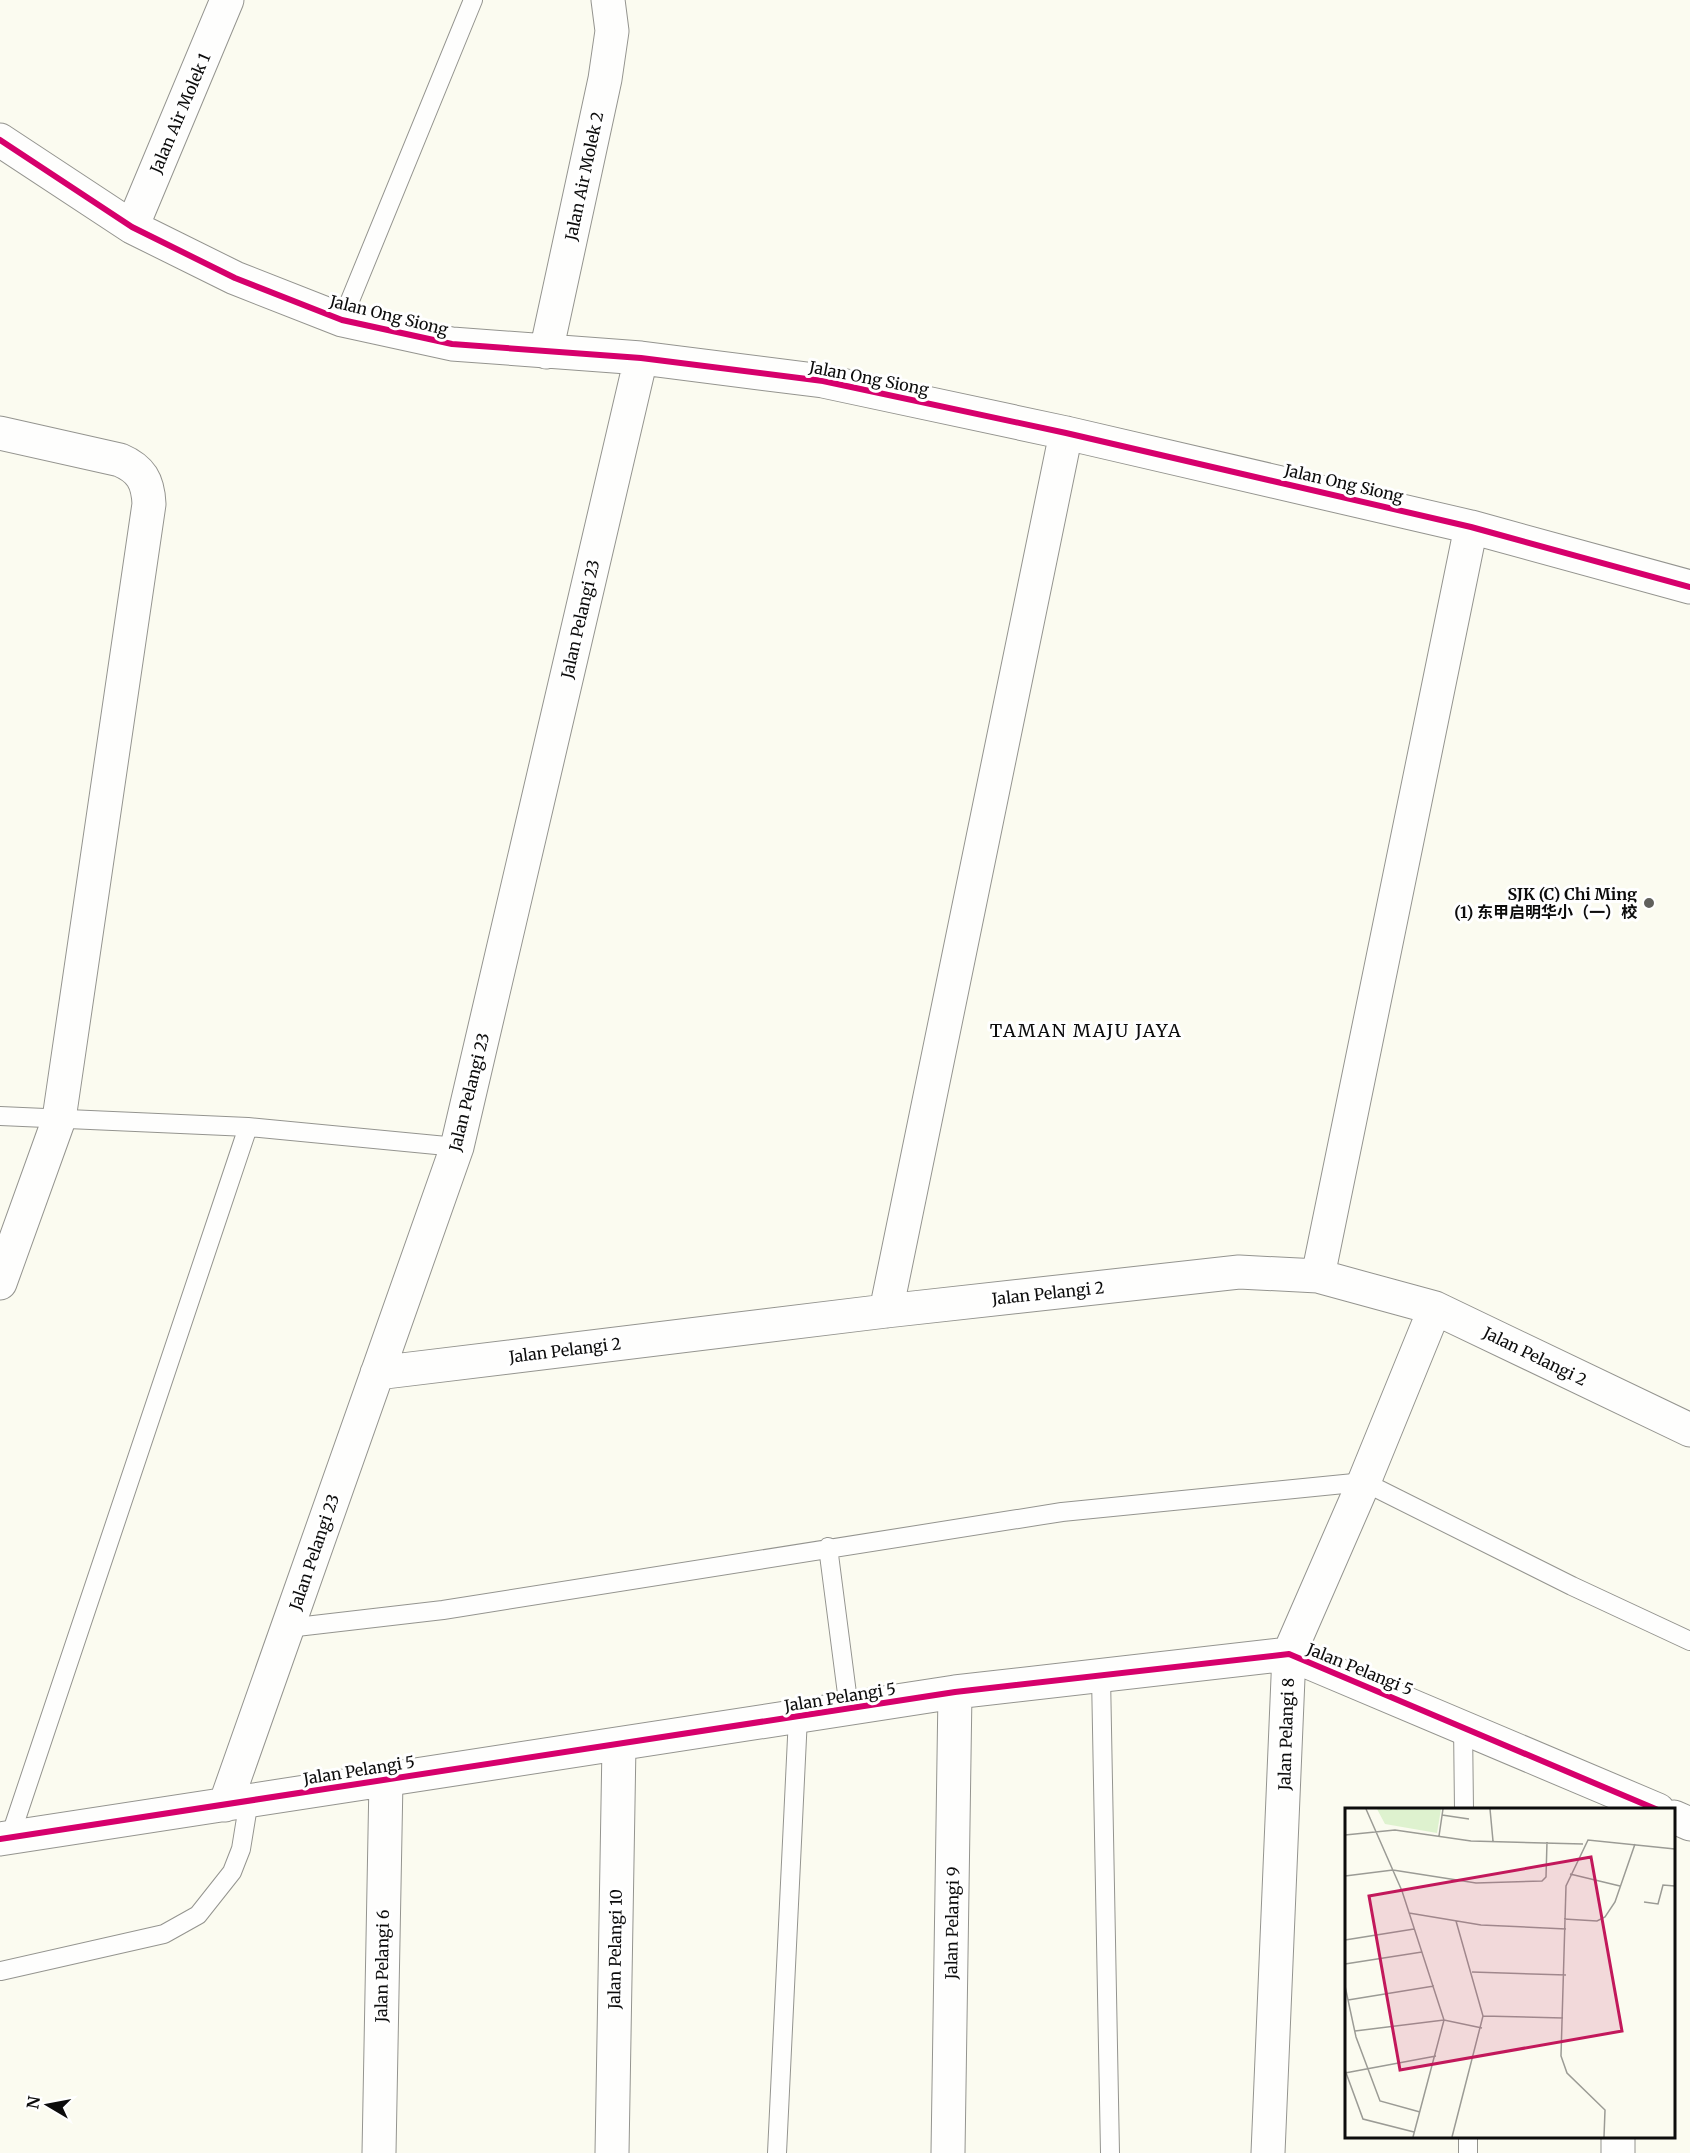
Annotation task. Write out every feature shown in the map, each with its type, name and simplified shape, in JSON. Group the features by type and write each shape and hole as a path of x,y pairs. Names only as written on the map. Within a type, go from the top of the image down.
{"street":[{"name":"Jalan Air Molek 1","path":"132,226 227,0"},
{"name":"Jalan Air Molek 2","path":"546,352 607,68 612,18 608,0"},
{"name":"Jalan Ong Siong","path":"0,140 132,226 235,278 342,321 452,344 641,358 823,381 1066,433 1471,527 1690,587"},
{"name":"Jalan Pelangi 23","path":"237,1803 288,1628 457,1146 641,358"},
{"path":"0,433 120,460 133,466 143,476 149,489 149,504 59,1119 0,1283"},
{"path":"886,1311 1066,433"},
{"path":"1318,1276 1471,527"},
{"name":"Jalan Pelangi 2","path":"377,1373 886,1311 1239,1272 1318,1276 1435,1308 1690,1430"},
{"name":"Jalan Pelangi 8","path":"1268,2153 1289,1654 1364,1482 1435,1308"},
{"name":"Jalan Pelangi 5","path":"5,1838 956,1692 1289,1654 1463,1725 1616,1799 1654,1808"},
{"name":"Jalan Pelangi 9","path":"948,2153 956,1692"},
{"name":"Jalan Pelangi 10","path":"612,2153 619,1744"},
{"name":"Jalan Pelangi 6","path":"379,2153 386,1780"},
{"path":"1675,1817 1690,1824"}],"lane":[{"path":"342,321 473,0"},
{"path":"0,1116 248,1127 457,1146"},
{"path":"5,1838 248,1127"},
{"path":"288,1628 443,1610 828,1547 1062,1512 1364,1482 1572,1586 1690,1641"},
{"path":"828,1547 849,1709"},
{"path":"1101,1676 1110,2153"},
{"path":"777,2153 798,1717"},
{"path":"1463,1725 1464,1808"},
{"path":"1,1971 164,1934 198,1915 232,1872 242,1849 237,1803"}],"cycle path":[{"path":"0,140 132,227 235,278 342,320 452,344 641,358 823,381 1066,433 1471,527 1690,587"},
{"path":"0,1839 955,1692 1289,1654 1653,1808"}],"place":[{"name":"SJK (C) Chi Ming (1) 东甲启明华小（一）校","path":"1649,903"}],"district":[{"name":"TAMAN MAJU JAYA","path":"1086,1030"}]}
